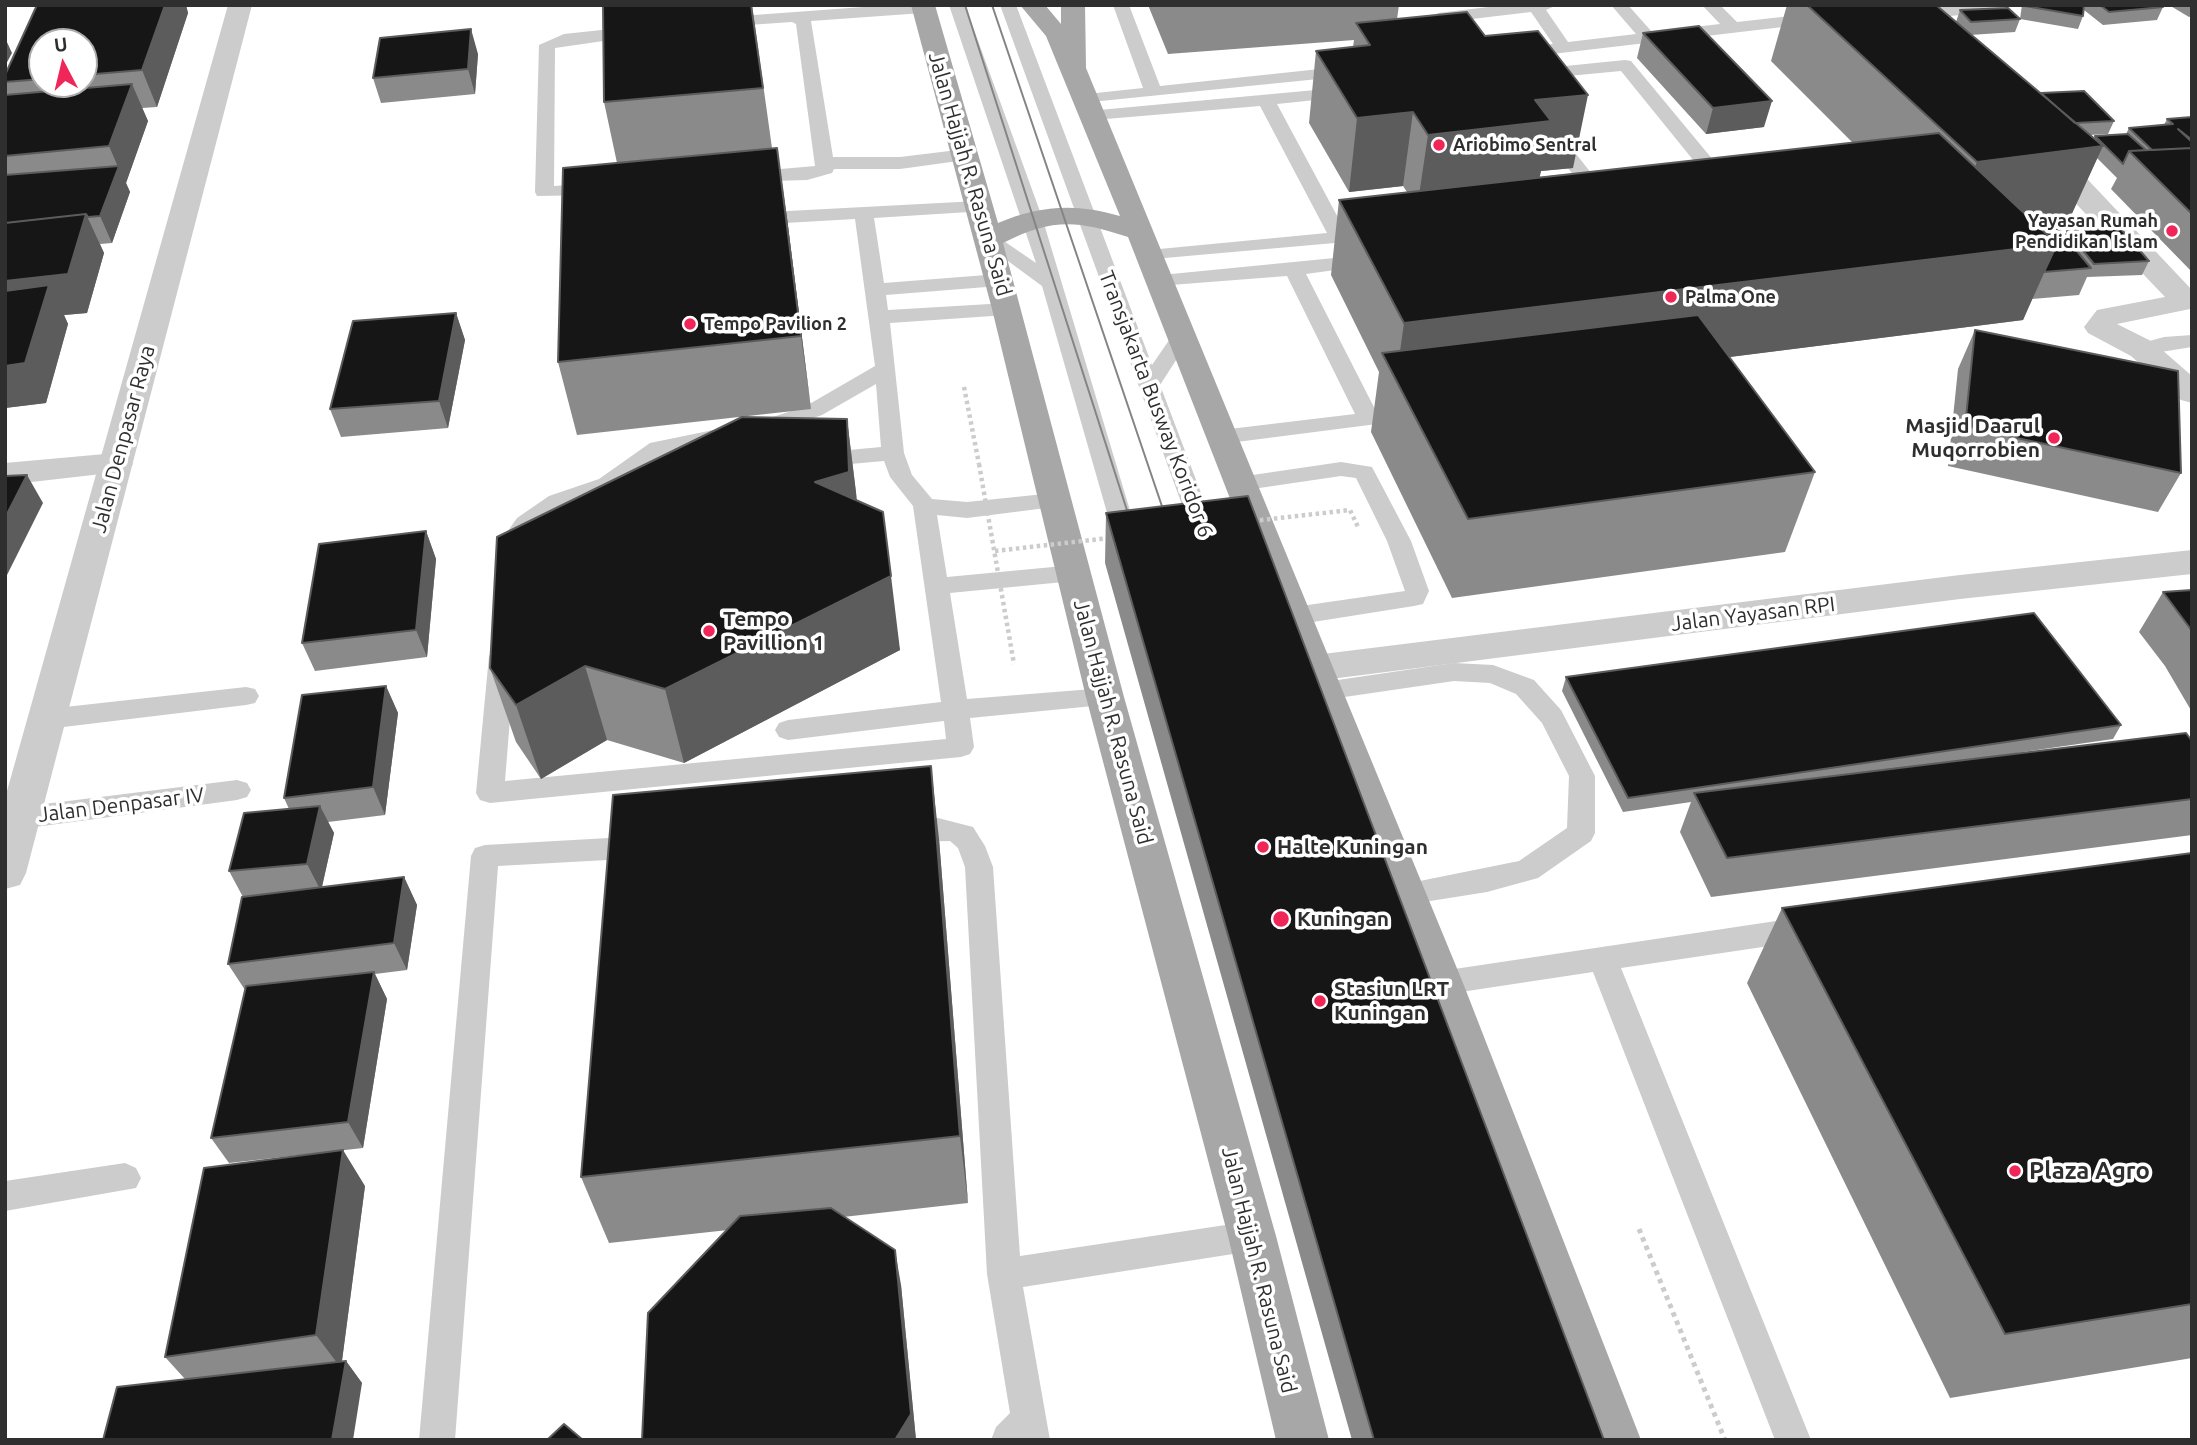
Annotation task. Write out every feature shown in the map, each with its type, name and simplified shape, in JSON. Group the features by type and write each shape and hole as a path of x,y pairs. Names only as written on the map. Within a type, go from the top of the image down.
{"main road":[{"path":"1032,5 1057,34 1085,95 1441,983 1615,1440"},
{"path":"1073,5 1085,95"},
{"name":"Jalan Hajjah R. Rasuna Said","path":"923,7 1003,294 1105,697 1252,1236 1303,1440"},
{"path":"988,239 1032,217 1058,212 1085,215 1149,256"}],"street":[{"name":"Jalan Denpasar Raya","path":"5,873 13,819 47,719 240,5"},
{"path":"1933,39 1909,13 1991,5"},
{"path":"2036,131 2052,162 2180,295 2179,303 2108,316 2099,327 2142,349 2192,393"},
{"path":"5,474 116,464"},
{"name":"Jalan Yayasan RPI","path":"1320,680 1960,587 2192,562"}],"lane":[{"path":"957,5 1032,217 1134,564"},
{"name":"Transjakarta Busway Koridor 6","path":"1007,5 1212,554"},
{"path":"1121,5 1152,90"},
{"path":"1619,5 1648,38"},
{"path":"1710,5 1732,27"},
{"path":"1495,56 1822,18 1807,5"},
{"path":"1432,11 1542,6 1564,48"},
{"path":"698,24 923,7"},
{"path":"1432,11 1452,38"},
{"path":"733,179 818,173 825,169 804,22 794,17"},
{"path":"612,188 544,192 547,45 564,39 657,29"},
{"path":"1521,75 1625,65 1736,200 1708,202"},
{"path":"1085,95 1371,69"},
{"path":"1085,95 1266,100 1360,91"},
{"path":"1149,256 1346,238 1266,100"},
{"path":"1540,118 1612,212 1584,215"},
{"path":"825,163 900,163 966,155"},
{"path":"724,221 863,211 978,207"},
{"path":"504,633 490,793 961,747 924,505 901,477 893,453 886,368 863,211"},
{"path":"988,239 1051,283"},
{"path":"1149,256 1294,269 1389,258"},
{"path":"1294,269 1369,419"},
{"path":"875,290 1003,294"},
{"path":"879,317 1003,294"},
{"path":"1149,386 1181,337"},
{"path":"2142,349 2164,343 2192,341"},
{"path":"608,484 658,448 800,419 846,395 886,368"},
{"path":"1222,437 1396,416"},
{"path":"797,461 893,453"},
{"path":"1239,484 1341,470 1364,472 1399,541 1417,591 1414,598 1294,616"},
{"path":"508,579 512,539 526,522 551,505 608,484 662,476"},
{"path":"924,505 967,510 1054,500"},
{"path":"938,586 1074,573"},
{"path":"1320,680 1454,672 1493,674 1525,687 1552,717 1582,776 1581,833 1528,870 1487,881 1405,894"},
{"path":"47,719 246,696"},
{"path":"788,730 1105,697"},
{"name":"Jalan Denpasar IV","path":"13,819 237,790"},
{"path":"872,833 927,830 962,833 969,840 979,867 1004,1274 1023,1433"},
{"path":"437,1440 485,856 665,846"},
{"path":"1441,983 1835,925"},
{"path":"1602,958 1793,1440"},
{"path":"5,1196 125,1178"},
{"path":"1004,1274 1252,1236"}],"path":[{"path":"964,387 1014,664"},
{"path":"1246,522 1350,510 1358,527"},
{"path":"995,551 1115,537"},
{"path":"1639,1229 1725,1440"}],"building":[{"path":"37,5 165,5 142,70 98,74 98,28 28,28 28,80 5,82 5,75"},
{"path":"603,5 751,5 763,88 604,102"},
{"path":"1807,5 1936,5 2103,146 1977,162"},
{"path":"2084,5 2083,16 2025,6"},
{"path":"2100,5 2160,5 2163,7 2109,12"},
{"path":"2008,8 2020,19 1971,22 1960,10"},
{"path":"1467,12 1485,36 1538,31 1588,95 1535,100 1551,121 1428,135 1413,112 1357,118 1316,51 1370,45 1356,23"},
{"path":"1699,26 1772,101 1713,108 1643,33"},
{"path":"471,29 468,69 373,78 380,38"},
{"path":"132,84 109,146 5,156 5,95 28,93 28,98 98,98 98,87"},
{"path":"2084,91 2114,121 2075,123 2041,93"},
{"path":"2192,117 2192,140 2178,129 2192,142 2192,148 2152,150 2129,128 2173,124 2167,119"},
{"path":"1939,133 2057,244 1404,323 1339,200"},
{"path":"2128,134 2146,150 2129,151 2123,164 2095,136"},
{"path":"777,148 801,336 558,362 563,168"},
{"path":"2192,148 2192,214 2129,151"},
{"path":"119,166 100,216 88,217 86,214 5,223 5,175"},
{"path":"86,214 68,274 5,281 5,223"},
{"path":"2052,221 2091,268 2044,272 2057,244 2034,222"},
{"path":"2120,228 2149,261 2094,264 2067,231"},
{"path":"49,285 25,363 5,366 5,291"},
{"path":"456,313 439,401 330,409 353,321"},
{"path":"1698,315 1815,472 1468,519 1382,353"},
{"path":"1975,330 2178,371 2181,473 1965,427"},
{"path":"742,417 847,419 849,472 815,482 883,512 891,576 665,689 585,666 516,705 490,668 497,537"},
{"path":"27,475 5,518 5,476"},
{"name":"Stasiun LRT Kuningan","path":"1248,496 1604,1440 1374,1440 1106,513"},
{"path":"426,531 416,630 302,643 319,544"},
{"path":"2192,590 2192,631 2163,592"},
{"path":"2034,613 2121,725 1628,798 1566,677"},
{"path":"386,686 373,787 284,798 302,695"},
{"path":"2186,733 2192,741 2192,799 1727,858 1694,793"},
{"path":"931,766 960,1136 581,1177 613,795"},
{"path":"320,806 307,864 229,871 244,813"},
{"name":"Plaza Agro","path":"2192,853 2192,1304 2005,1334 1782,908"},
{"path":"404,877 394,943 228,964 242,897"},
{"path":"374,972 348,1122 211,1138 246,986"},
{"path":"343,1150 316,1335 165,1357 204,1168"},
{"path":"831,1208 895,1250 911,1414 895,1440 642,1440 648,1313 740,1216"},
{"path":"346,1361 332,1440 103,1440 117,1387"},
{"path":"564,1424 583,1440 547,1440"}],"tram line":[{"path":"965,5 1133,529"},
{"path":"992,5 1168,524"}],"place":[{"name":"Ariobimo Sentral","path":"1439,145"},
{"name":"Yayasan Rumah Pendidikan Islam","path":"2172,231"},
{"name":"Palma One","path":"1671,297"},
{"name":"Tempo Pavilion 2","path":"690,324"},
{"name":"Masjid Daarul Muqorrobien","path":"2054,438"},
{"name":"Tempo Pavillion 1","path":"709,631"},
{"name":"Halte Kuningan","path":"1263,847"},
{"name":"Kuningan","path":"1281,919"},
{"name":"Stasiun LRT Kuningan","path":"1320,1001"},
{"name":"Plaza Agro","path":"2015,1171"}]}
